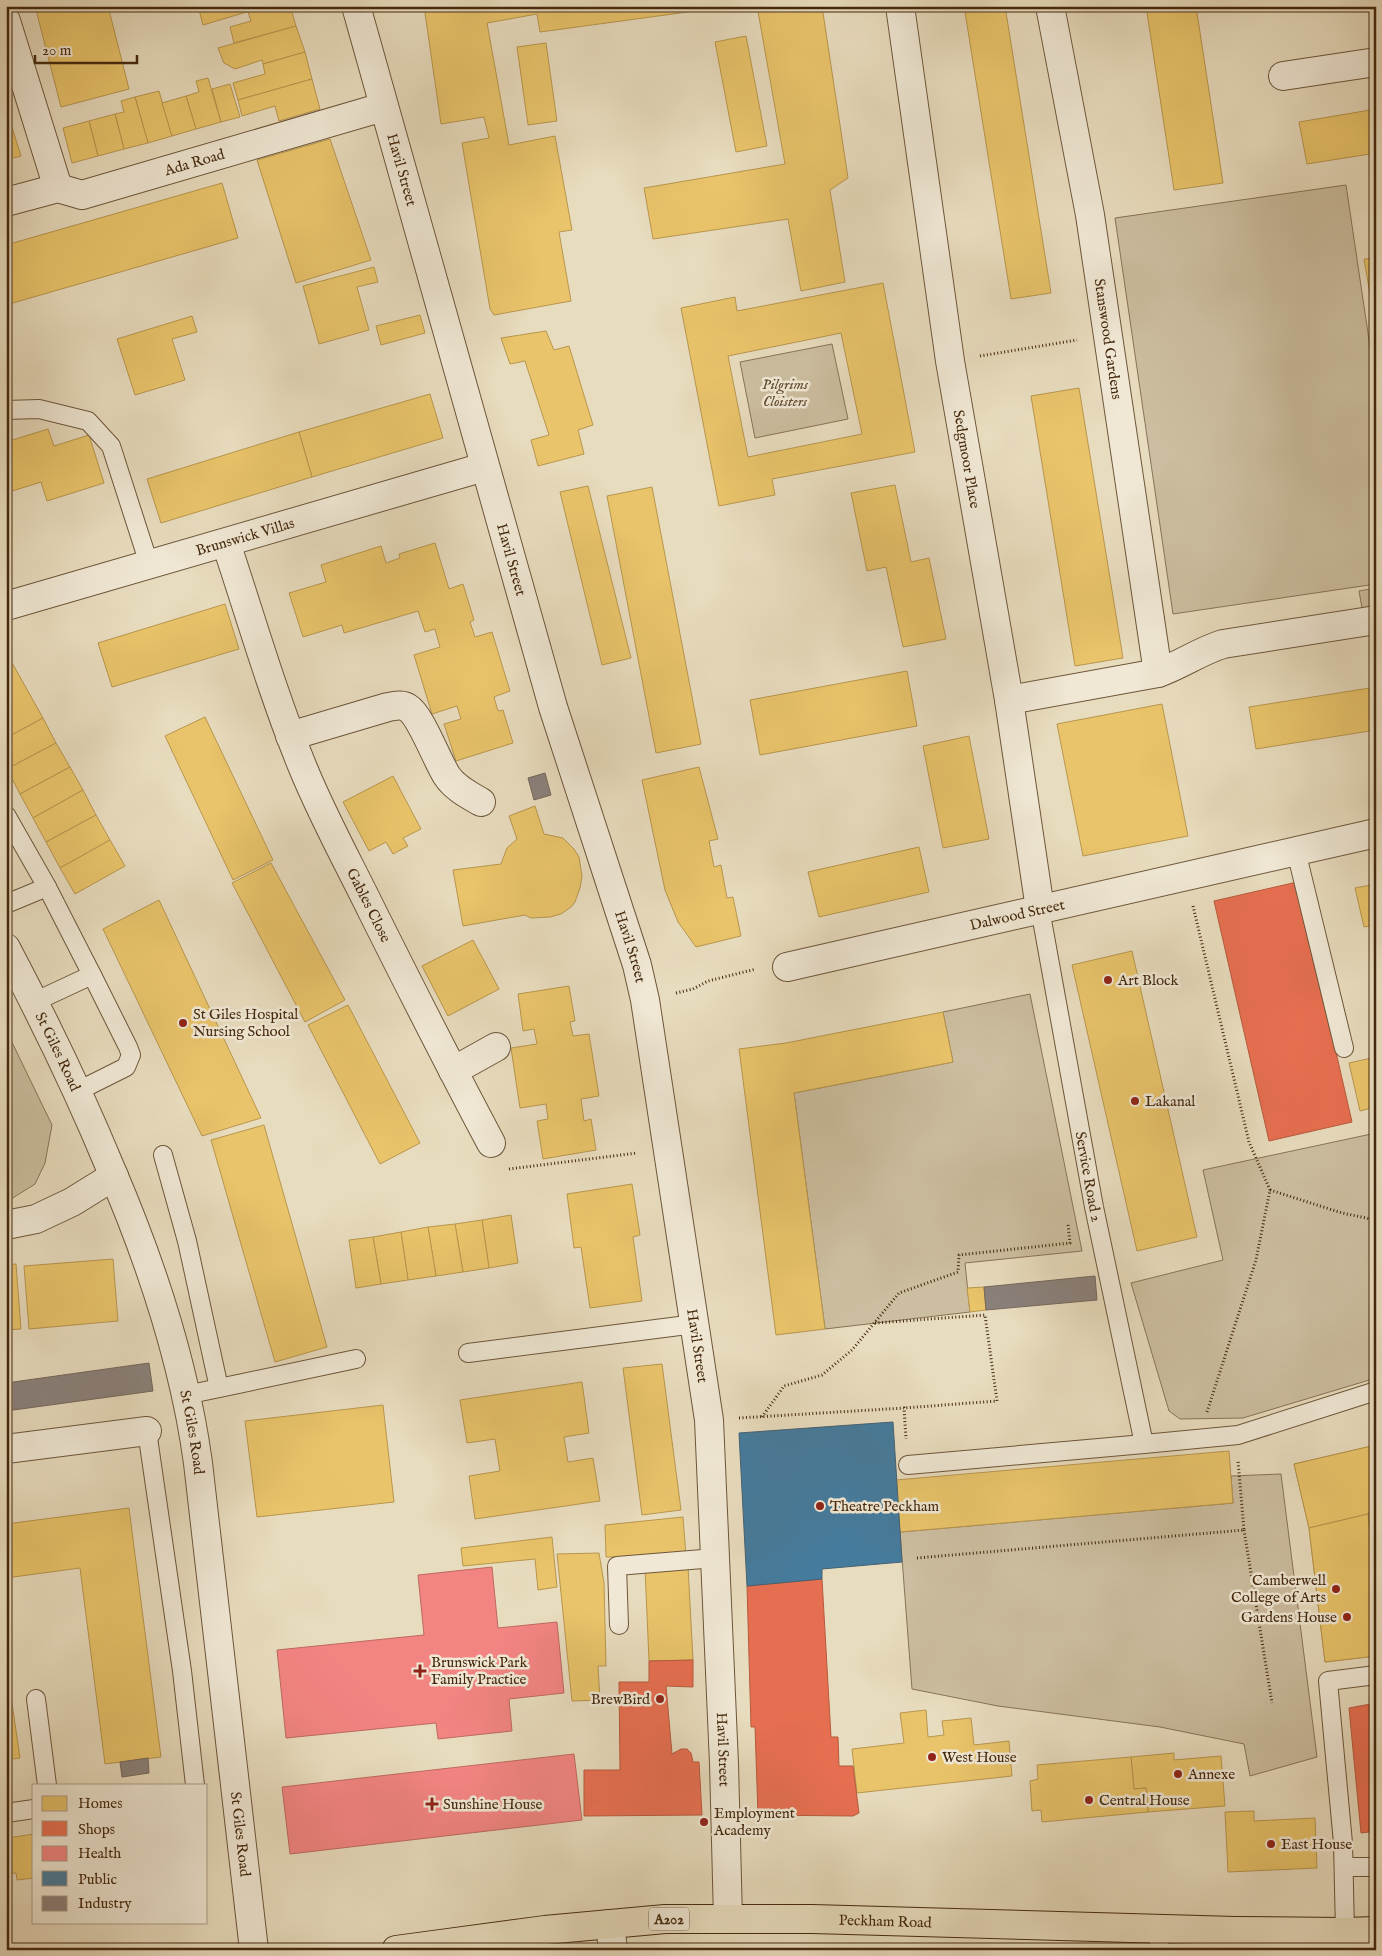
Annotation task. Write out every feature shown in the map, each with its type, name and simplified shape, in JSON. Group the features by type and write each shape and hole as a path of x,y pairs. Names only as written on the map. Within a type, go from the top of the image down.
{"highway":[{"name":"Peckham Road","path":"396,1950 545,1930 612,1937 665,1919 812,1919 1159,1939 1376,1931"}],"street":[{"name":"Havil Street","path":"356,6 553,707 636,965 645,1000 709,1420 724,1764 728,1919"},
{"name":"Sedgmoor Place","path":"900,6 950,361 1009,700 1040,909"},
{"name":"Stanswood Gardens","path":"1050,6 1090,215 1158,673"},
{"path":"6,21 58,188 6,202"},
{"path":"1283,76 1376,62"},
{"name":"Ada Road","path":"58,188 82,195 384,107"},
{"name":"Brunswick Villas","path":"6,606 484,467"},
{"name":"Gables Close","path":"226,543 290,736 323,812 491,1143"},
{"path":"1009,700 1158,673 1176,666 1204,649 1223,644 1376,620"},
{"path":"290,736 388,707 399,705 408,708 416,717 447,776 457,788 481,802"},
{"name":"Dalwood Street","path":"787,967 1376,833"},
{"name":"St Giles Road","path":"6,948 78,1091 144,1249 171,1333 186,1395 198,1463 254,1950"},
{"path":"453,1071 496,1047"},
{"path":"6,1225 36,1219 72,1202 114,1176"},
{"path":"6,1449 147,1431"}],"lane":[{"path":"6,410 40,410 88,421 111,446 149,564"},
{"path":"6,815 92,975 131,1055 126,1067 78,1091"},
{"path":"1296,851 1344,1048"},
{"path":"6,904 46,887"},
{"name":"Service Road 2","path":"1040,909 1094,1207 1144,1444"},
{"path":"34,1002 92,975"},
{"path":"163,1155 187,1241 219,1388"},
{"path":"468,1352 695,1324"},
{"path":"186,1395 356,1359"},
{"path":"908,1465 1238,1435 1376,1391"},
{"path":"147,1431 182,1672 195,1784"},
{"path":"619,1625 617,1566 715,1558"},
{"path":"1346,1932 1344,1867 1328,1681 1376,1675"},
{"path":"36,1699 47,1784"},
{"path":"6,1813 32,1809"},
{"path":"1344,1867 1376,1867"}],"path":[{"path":"950,361 1107,335"},
{"path":"1186,876 1249,1142 1270,1190 1256,1260 1197,1439"},
{"path":"668,995 693,989 708,981 758,969 787,967"},
{"path":"491,1143 508,1170 667,1150"},
{"path":"1270,1190 1342,1213 1376,1220"},
{"path":"762,1417 784,1386 822,1375 852,1350 899,1293 958,1272 959,1255 1070,1243 1067,1216 1094,1207"},
{"path":"709,1420 996,1401 985,1315 874,1323"},
{"path":"904,1408 908,1465"},
{"path":"1238,1435 1239,1475 1244,1530 1272,1703"},
{"path":"917,1558 1244,1530"}],"green space":[{"path":"1346,185 1376,387 1376,584 1173,614 1115,218"},
{"name":"Pilgrims Cloisters","path":"832,344 848,419 755,438 740,362"},
{"path":"1376,588 1376,611 1363,614 1359,591"},
{"path":"1030,994 1082,1251 965,1263 970,1312 825,1329 794,1093 953,1062 943,1012"},
{"path":"6,1030 52,1125 45,1163 35,1184 11,1199 6,1199"},
{"path":"1376,1133 1376,1378 1243,1418 1180,1419 1169,1411 1131,1283 1223,1260 1203,1170"},
{"path":"1281,1474 1317,1757 1250,1776 1244,1744 1160,1727 998,1706 912,1689 900,1532 1233,1503 1231,1476"}],"building: Homes":[{"path":"35,6 108,6 129,89 61,107"},
{"path":"198,6 267,6 203,25"},
{"path":"267,6 290,6 296,26 234,43 230,27 251,21 248,12"},
{"path":"424,6 732,6 540,32 537,14 487,23 509,145 555,136 572,230 559,232 571,301 494,315 490,309 462,143 489,138 484,117 441,124"},
{"path":"757,6 822,6 848,178 830,190 845,282 801,291 788,219 653,239 644,188 785,164"},
{"path":"964,6 1005,6 1051,293 1011,299"},
{"path":"1146,6 1196,6 1223,183 1174,190"},
{"path":"296,26 305,52 263,64 262,60 235,69 224,63 218,48"},
{"path":"746,36 767,146 736,152 715,42"},
{"path":"546,43 557,121 528,125 517,47"},
{"path":"305,52 312,79 238,100 233,83 265,74 263,64"},
{"path":"208,78 221,122 196,129 186,96 199,92 196,81"},
{"path":"312,79 320,109 279,121 275,106 242,116 238,100"},
{"path":"230,84 240,117 221,122 212,89"},
{"path":"159,91 172,136 148,143 135,97"},
{"path":"186,96 196,129 172,136 162,103"},
{"path":"135,97 148,143 124,149 115,114 124,112 121,101"},
{"path":"6,108 21,156 6,160"},
{"path":"1376,109 1376,153 1307,164 1299,122"},
{"path":"115,114 124,149 98,156 89,121"},
{"path":"89,121 98,156 72,163 63,128"},
{"path":"330,139 371,260 296,283 257,160"},
{"path":"222,183 238,238 6,305 6,245"},
{"path":"1376,258 1376,329 1364,259"},
{"path":"374,267 378,282 357,287 369,330 319,344 303,286"},
{"path":"883,283 915,452 772,479 775,495 719,506 681,308 735,297 737,311","holes":["841,333 862,434 748,457 728,356"]},
{"path":"420,315 425,333 381,345 376,326"},
{"path":"192,316 197,332 172,339 185,380 135,395 117,339"},
{"path":"546,331 554,350 569,346 593,425 578,430 584,454 538,466 531,440 549,435 525,361 510,364 501,338"},
{"path":"1079,388 1123,658 1075,666 1031,396"},
{"path":"430,394 443,438 312,477 299,432"},
{"path":"48,429 54,446 89,435 104,483 47,501 41,482 6,493 6,442"},
{"path":"299,432 312,477 161,523 147,479"},
{"path":"895,485 911,562 929,558 946,639 903,647 886,567 867,571 851,493"},
{"path":"588,486 631,658 602,665 560,492"},
{"path":"652,487 701,744 656,753 607,496"},
{"path":"435,543 449,589 463,584 474,620 470,622 475,637 492,632 510,691 494,697 498,711 503,710 513,743 456,761 444,724 461,719 457,706 432,714 414,655 440,647 435,629 425,632 418,611 344,633 342,625 303,637 289,593 326,582 321,565 381,546 386,563 400,558 399,554"},
{"path":"225,604 239,649 112,687 98,643"},
{"path":"6,652 43,718 6,738"},
{"path":"907,671 917,726 760,755 750,700"},
{"path":"1376,687 1376,730 1256,749 1249,707"},
{"path":"1162,704 1188,836 1083,856 1057,724"},
{"path":"205,717 273,860 233,880 165,736"},
{"path":"43,718 56,743 7,769 6,738"},
{"path":"969,736 989,839 943,848 923,746"},
{"path":"56,743 70,767 20,794 7,769"},
{"path":"70,767 83,790 33,818 20,794"},
{"path":"699,767 718,839 709,841 714,867 721,865 727,898 733,897 741,936 696,947 678,922 665,890 642,780"},
{"path":"393,776 421,829 403,838 408,846 393,854 386,842 369,851 343,802"},
{"path":"83,790 96,815 46,842 33,818"},
{"path":"535,806 544,834 563,838 579,857 582,876 575,902 561,914 550,917 531,918 525,915 463,926 453,870 501,864 507,848 517,839 509,816"},
{"path":"96,815 110,840 60,868 46,842"},
{"path":"110,840 125,866 75,894 60,868"},
{"path":"919,847 929,892 819,917 808,872"},
{"path":"271,863 345,1000 305,1022 232,883"},
{"path":"1376,884 1376,925 1364,927 1355,888"},
{"name":"St Giles Hospital Nursing School","path":"159,900 261,1118 202,1136 103,929"},
{"path":"473,940 499,989 448,1016 422,966"},
{"name":"Lakanal","path":"1132,951 1197,1237 1137,1251 1072,965"},
{"path":"569,986 575,1021 570,1022 573,1036 589,1034 599,1096 581,1099 584,1121 591,1119 596,1150 543,1159 537,1121 548,1119 546,1104 520,1108 511,1048 537,1044 534,1029 523,1031 518,994"},
{"path":"348,1005 420,1143 380,1164 308,1025"},
{"path":"943,1012 953,1062 794,1093 825,1329 776,1335 739,1049 786,1043"},
{"path":"1376,1057 1376,1107 1360,1111 1349,1063"},
{"path":"264,1125 327,1347 275,1362 211,1140"},
{"path":"632,1184 640,1235 633,1237 642,1301 590,1308 581,1247 574,1248 567,1194"},
{"path":"511,1215 518,1263 489,1268 482,1220"},
{"path":"482,1220 489,1268 463,1272 455,1224"},
{"path":"455,1224 463,1272 436,1276 428,1227"},
{"path":"428,1227 436,1276 408,1280 401,1232"},
{"path":"401,1232 408,1280 381,1284 373,1237"},
{"path":"373,1237 381,1284 356,1288 349,1240"},
{"path":"113,1259 118,1321 29,1329 24,1266"},
{"path":"16,1264 21,1329 6,1330 6,1265"},
{"path":"984,1287 986,1310 970,1312 967,1288"},
{"path":"662,1364 681,1510 642,1515 623,1368"},
{"path":"582,1382 589,1433 564,1437 568,1462 593,1458 600,1501 475,1519 469,1476 500,1471 495,1439 467,1443 460,1400"},
{"path":"383,1405 394,1502 257,1517 245,1421"},
{"name":"Gardens House","path":"1376,1445 1376,1512 1368,1514 1376,1577 1376,1656 1325,1662 1309,1528 1294,1464"},
{"path":"1376,1445 1376,1512 1309,1528 1294,1464"},
{"path":"1229,1451 1233,1503 900,1532 896,1480"},
{"path":"129,1508 161,1757 105,1764 80,1568 6,1578 6,1524"},
{"name":"Gardens House","path":"1368,1514 1376,1577 1376,1656 1325,1662 1309,1528"},
{"path":"683,1517 686,1556 606,1557 605,1525"},
{"path":"552,1537 557,1587 538,1590 535,1559 463,1566 461,1548"},
{"path":"599,1553 604,1583 606,1666 598,1666 600,1700 572,1701 557,1554"},
{"path":"688,1566 693,1660 649,1661 645,1568"},
{"path":"6,1662 20,1758 6,1760"},
{"name":"West House","path":"926,1710 928,1737 944,1735 942,1721 971,1718 974,1745 1009,1741 1012,1776 857,1793 852,1749 904,1743 900,1713"},
{"name":"Annexe","path":"1174,1753 1174,1760 1221,1756 1225,1806 1148,1812 1146,1788 1134,1789 1131,1757"},
{"name":"Central House","path":"1131,1757 1134,1789 1146,1788 1148,1812 1042,1822 1041,1810 1032,1811 1030,1781 1038,1779 1037,1765"},
{"name":"East House","path":"1254,1811 1254,1821 1315,1818 1317,1868 1228,1872 1225,1812"},
{"path":"6,1833 7,1838 32,1834 32,1878 17,1880 16,1873 6,1874"}],"building: Shops":[{"path":"1297,882 1352,1122 1269,1141 1214,901"},
{"path":"822,1579 831,1737 838,1737 839,1766 853,1766 859,1813 853,1816 758,1815 755,1727 751,1727 747,1586"},
{"path":"693,1660 693,1687 666,1686 672,1754 681,1749 687,1749 691,1753 693,1762 699,1762 702,1815 584,1816 584,1770 620,1770 619,1682 649,1682 649,1661"},
{"path":"1376,1703 1376,1831 1361,1833 1349,1708"}],"building: Health":[{"name":"Brunswick Park Family Practice","path":"492,1567 498,1628 557,1622 564,1693 509,1699 512,1731 438,1739 436,1723 286,1738 277,1650 424,1635 418,1575"},
{"name":"Sunshine House","path":"574,1754 582,1820 290,1854 282,1787"}],"building: Public":[{"name":"Theatre Peckham","path":"893,1422 902,1562 822,1569 822,1579 747,1586 739,1433"}],"building: Industry":[{"path":"545,773 551,795 534,800 528,778"},
{"path":"1095,1276 1097,1300 986,1310 984,1287"},
{"path":"149,1363 153,1391 6,1411 6,1383"},
{"path":"148,1758 149,1773 122,1777 120,1762"}],"place":[{"name":"Art Block","path":"1108,980"},
{"name":"St Giles Hospital Nursing School","path":"183,1023"},
{"name":"Lakanal","path":"1135,1101"},
{"name":"Theatre Peckham","path":"820,1506"},
{"name":"Camberwell College of Arts","path":"1336,1589"},
{"name":"Gardens House","path":"1347,1617"},
{"name":"Brunswick Park Family Practice","path":"420,1671"},
{"name":"BrewBird","path":"660,1699"},
{"name":"West House","path":"932,1757"},
{"name":"Annexe","path":"1178,1774"},
{"name":"Central House","path":"1089,1800"},
{"name":"Sunshine House","path":"432,1804"},
{"name":"Employment Academy","path":"704,1822"},
{"name":"East House","path":"1271,1844"}]}
